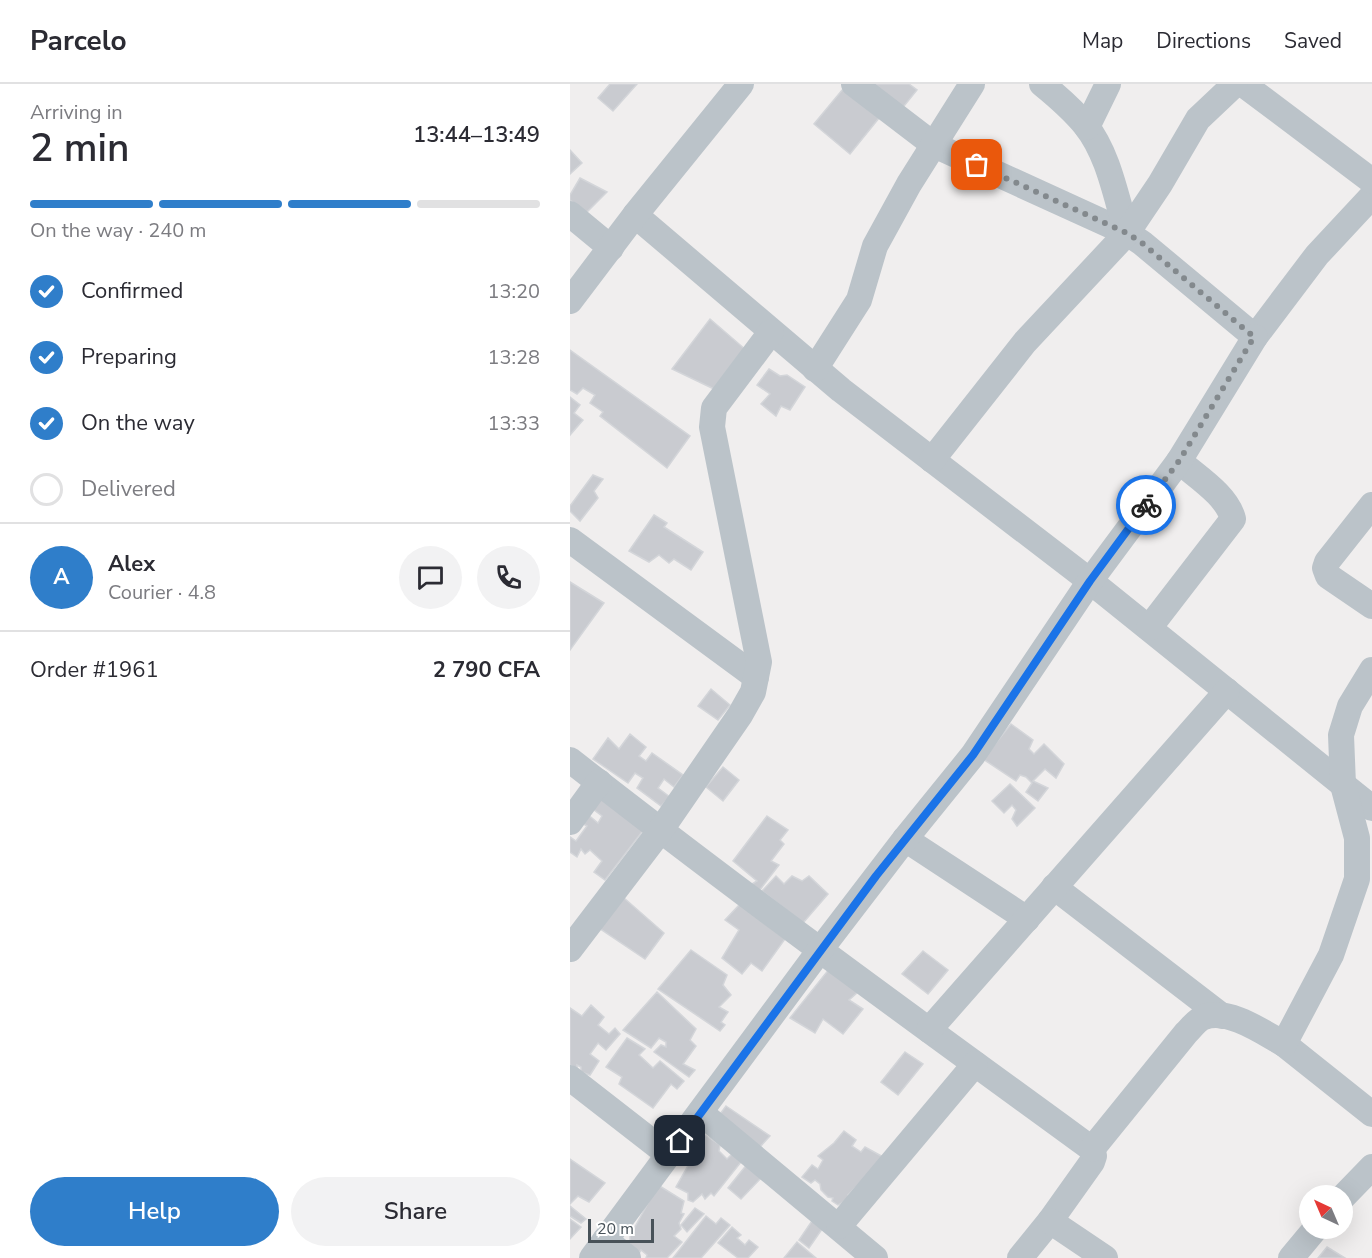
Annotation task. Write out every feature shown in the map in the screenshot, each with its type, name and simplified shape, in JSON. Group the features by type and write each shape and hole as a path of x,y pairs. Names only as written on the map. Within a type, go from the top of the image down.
{"street":[{"path":"570,301 635,215 741,84"},
{"path":"855,84 934,145 1127,233 1254,337"},
{"path":"815,369 859,300 875,246 909,184 972,84"},
{"path":"1042,84 1066,104 1087,127 1104,159 1127,233"},
{"path":"1087,127 1108,84"},
{"path":"932,460 1025,342 1127,233 1160,184 1198,119 1235,84"},
{"path":"1243,84 1372,181"},
{"path":"628,1258 598,1249 820,950 973,755 1090,581 1179,461 1254,337 1317,255 1372,196"},
{"path":"570,214 611,248"},
{"path":"635,215 815,369 1090,581 1372,808"},
{"path":"570,949 660,831 740,715 753,692 759,662 712,427 714,408 771,332"},
{"path":"1149,628 1233,519 1230,509 1223,500 1179,461"},
{"path":"1372,505 1327,562 1325,568 1328,576 1372,606"},
{"path":"570,540 756,677"},
{"path":"1284,1044 1331,955 1356,879 1357,838 1343,785 1341,735 1350,706 1372,670"},
{"path":"929,1030 1227,691"},
{"path":"570,760 660,831 1092,1149 1094,1156 1092,1162 1020,1258"},
{"path":"570,822 599,783"},
{"path":"905,839 1027,919"},
{"path":"1054,887 1222,1016"},
{"path":"1092,1149 1186,1032 1204,1017 1222,1016 1250,1024 1284,1044 1372,1114"},
{"path":"839,1226 975,1064"},
{"path":"570,1078 669,1155"},
{"path":"701,1113 875,1258"},
{"path":"1353,1187 1372,1167"},
{"path":"1050,1221 1105,1258"},
{"path":"1291,1258 1307,1239"}],"building":[{"path":"610,84 637,84 613,111 598,98"},
{"path":"867,84 909,84 917,90 900,111"},
{"path":"843,89 879,118 850,154 814,124"},
{"path":"570,150 582,163 570,174"},
{"path":"580,178 607,192 586,213 570,200 570,195"},
{"path":"710,319 746,350 716,390 672,369"},
{"path":"570,350 690,436 667,468 600,416 603,412 590,403 595,395 583,388 577,394 570,390"},
{"path":"769,369 780,376 787,375 805,387 790,410 781,406 776,416 761,404 770,394 757,385"},
{"path":"570,397 580,405 574,413 583,420 570,435"},
{"path":"593,475 603,479 594,491 598,498 580,521 570,511 570,506"},
{"path":"654,515 667,523 664,527 703,552 691,570 674,559 669,563 659,555 649,562 629,551"},
{"path":"570,582 604,603 570,650"},
{"path":"711,689 730,705 718,720 698,706"},
{"path":"1011,724 1033,740 1029,749 1034,754 1044,744 1064,764 1056,778 1045,769 1033,781 1048,788 1038,801 1026,792 1032,783 1026,777 1020,775 1016,781 983,759"},
{"path":"630,734 646,747 639,756 646,761 652,753 683,775 674,787 664,779 658,788 670,797 661,806 637,788 643,778 635,773 628,783 593,759 608,738 619,749"},
{"path":"723,767 739,780 723,801 706,787"},
{"path":"1010,784 1035,808 1017,826 1012,819 1016,810 1012,805 1004,813 992,801"},
{"path":"602,795 645,828 605,880 594,872 602,861 590,850 585,854 581,849 577,857 570,852 570,837 576,841 587,826 580,822 586,813 598,823 602,816 590,807"},
{"path":"767,816 788,830 780,840 784,844 771,861 779,865 759,891 752,884 757,881 733,861"},
{"path":"776,876 784,884 792,876 802,881 809,876 828,894 803,923 762,891"},
{"path":"624,898 664,933 645,959 599,928"},
{"path":"740,904 785,939 762,971 751,963 742,974 722,958 739,930 725,920"},
{"path":"691,950 727,975 723,985 731,995 719,1007 728,1012 721,1022 725,1025 720,1031 658,989"},
{"path":"923,951 948,970 928,994 902,974"},
{"path":"830,968 858,992 849,1000 863,1009 843,1034 823,1019 815,1033 790,1018"},
{"path":"657,992 696,1029 690,1040 696,1046 683,1064 695,1070 689,1077 654,1052 661,1045 666,1047 666,1042 659,1038 651,1048 623,1030"},
{"path":"591,1005 604,1017 598,1025 609,1034 615,1028 620,1034 606,1050 598,1043 590,1054 599,1061 590,1075 581,1072 581,1067 577,1065 577,1069 570,1065 570,1008 582,1016"},
{"path":"627,1038 645,1049 639,1055 653,1068 660,1061 684,1081 677,1089 671,1084 653,1108 619,1084 622,1077 606,1067"},
{"path":"905,1052 923,1064 898,1095 881,1082"},
{"path":"726,1106 770,1136 759,1148 717,1118"},
{"path":"844,1131 856,1140 852,1146 861,1152 865,1147 885,1158 848,1195 852,1198 838,1205 832,1201 833,1198 828,1197 821,1190 820,1184 815,1180 811,1183 802,1177 812,1165 818,1169 823,1160 818,1156"},
{"path":"705,1135 720,1145 719,1151 727,1159 735,1151 745,1157 714,1196 711,1193 705,1199 702,1194 693,1202 688,1200 688,1193 676,1187 694,1155 690,1154"},
{"path":"570,1159 605,1183 589,1202 578,1196 570,1204"},
{"path":"748,1163 764,1175 741,1199 728,1188"},
{"path":"658,1185 684,1201 681,1213 684,1214 679,1223 681,1229 674,1236 682,1242 667,1258 646,1258 647,1255 641,1250 638,1255 630,1250 630,1236"},
{"path":"570,1206 586,1219 581,1223 570,1216"},
{"path":"695,1208 704,1214 687,1232 681,1225"},
{"path":"816,1215 827,1222 809,1248 799,1240"},
{"path":"706,1216 716,1224 721,1218 730,1225 701,1258 673,1258"},
{"path":"570,1219 581,1227 570,1239"},
{"path":"732,1227 741,1235 737,1238 745,1245 749,1240 758,1247 748,1258 738,1258 718,1243"},
{"path":"797,1242 816,1258 784,1258"},
{"path":"1327,1247 1345,1258 1318,1258"}],"way so far":[{"path":"977,165 1127,233 1254,337 1179,461 1146,505"}],"route":[{"path":"680,1141 876,876 973,755 1090,581 1146,505"}]}
